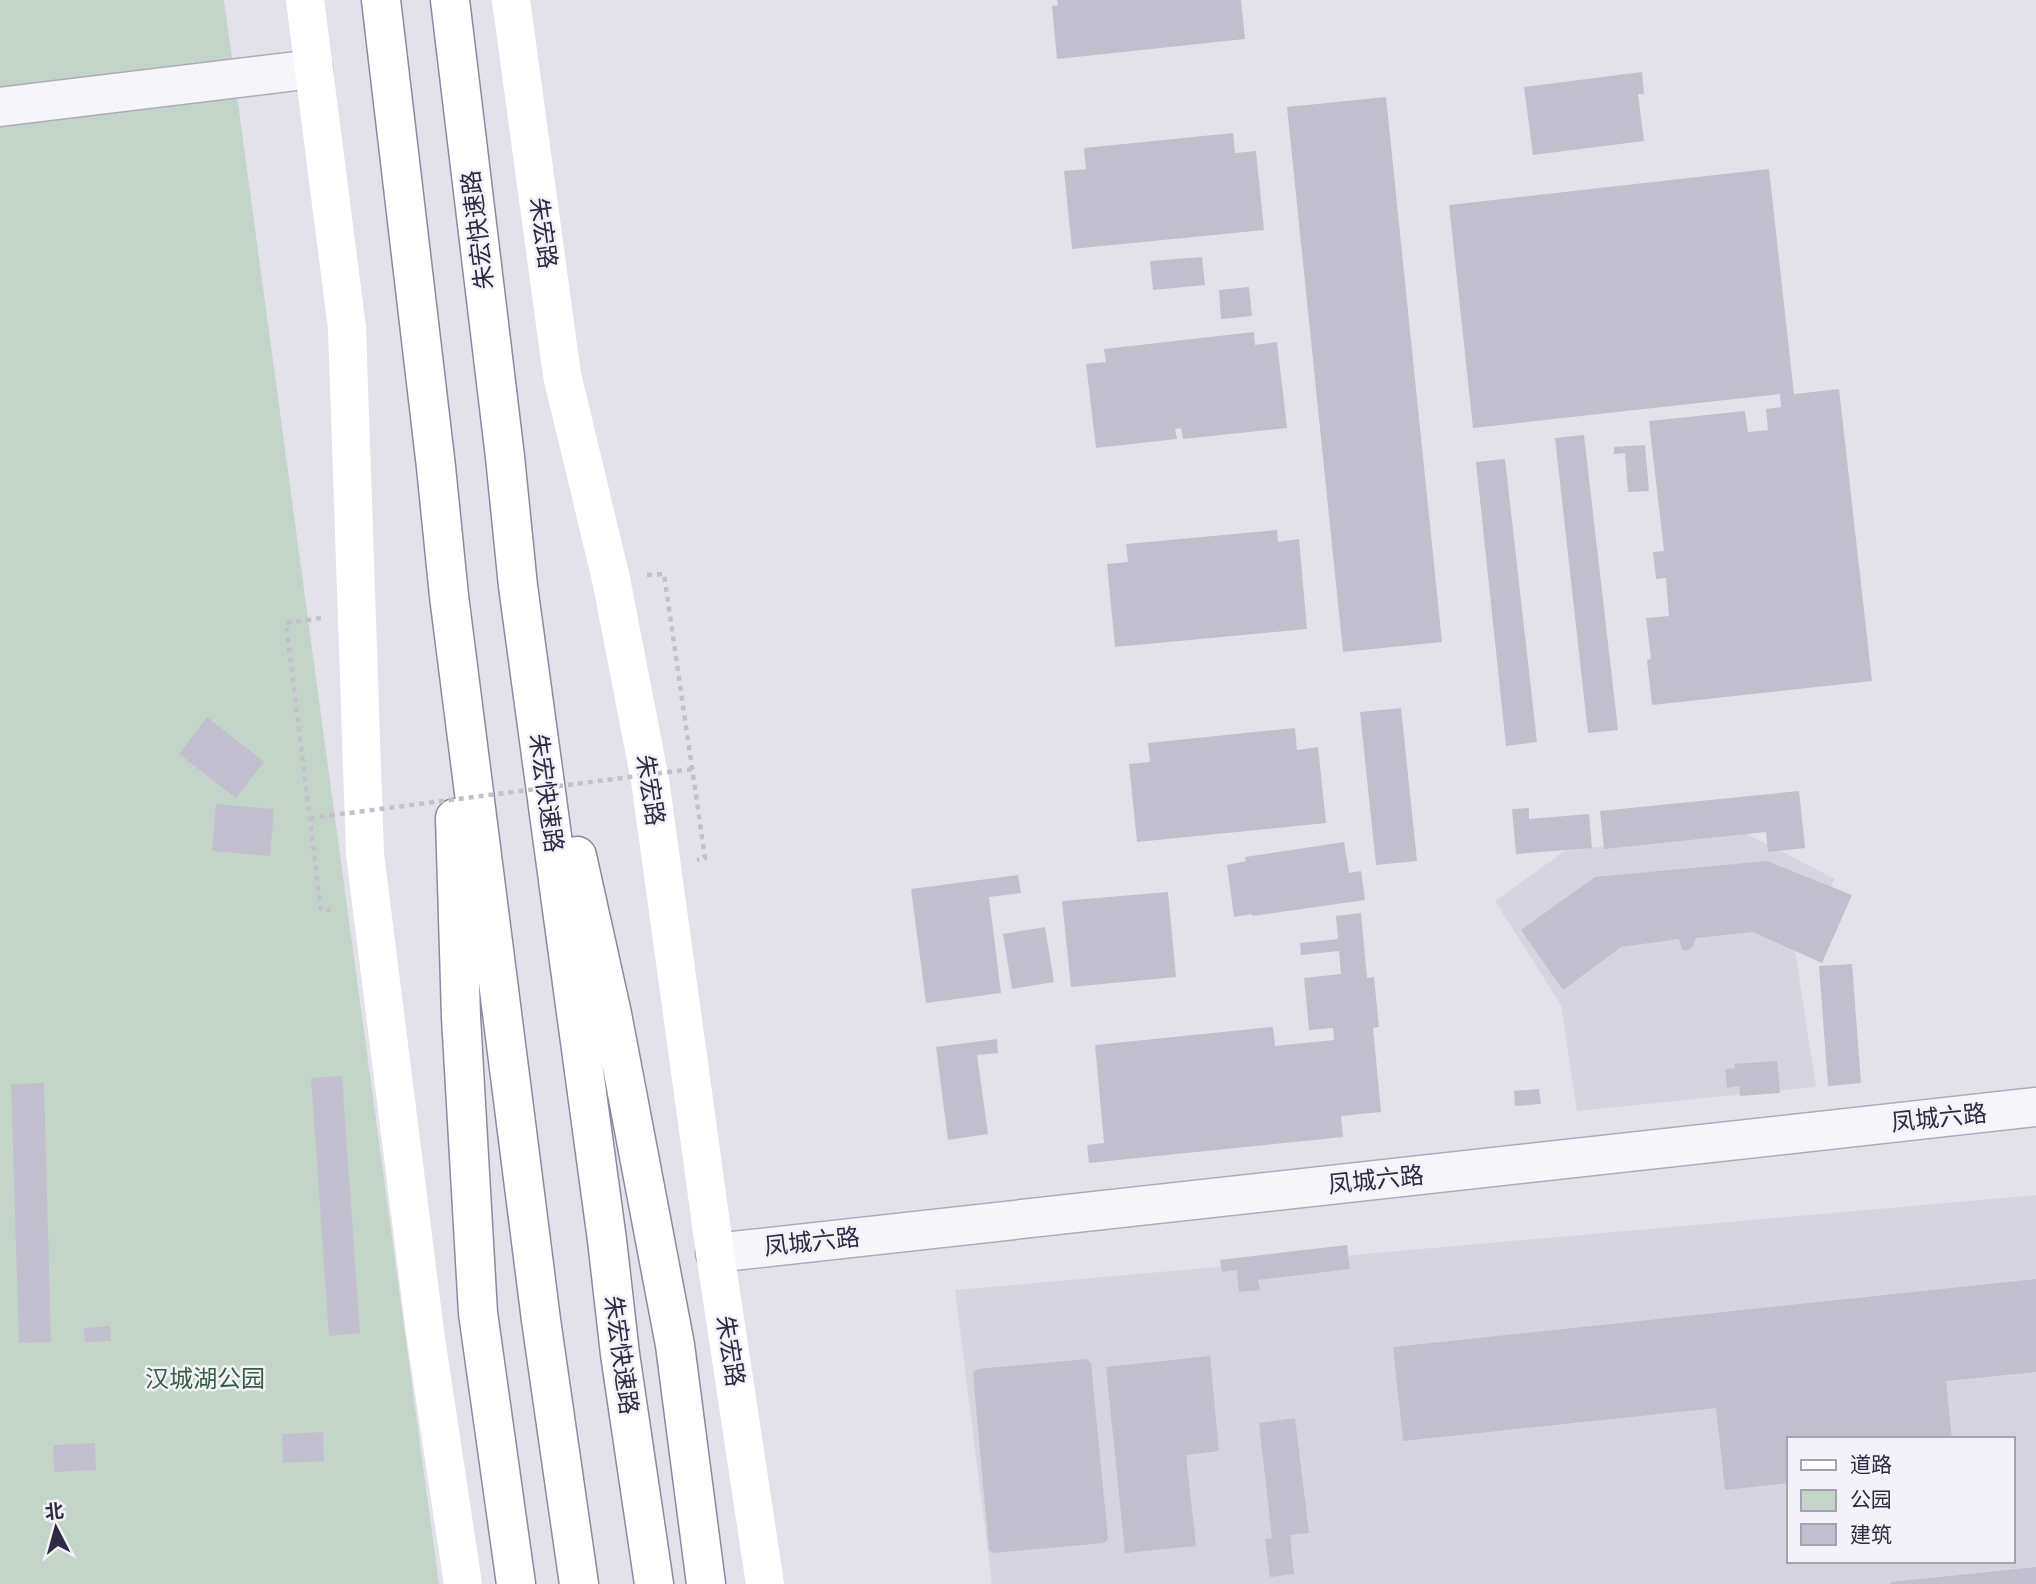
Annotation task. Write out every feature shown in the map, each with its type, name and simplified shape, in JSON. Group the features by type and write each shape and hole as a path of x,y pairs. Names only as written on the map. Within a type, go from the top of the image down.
{"main road":[{"path":"306,0 347,328 365,854 425,1332 463,1584"},
{"path":"381,0 449,596 549,1376 579,1584"},
{"name":"朱宏快速路","path":"450,0 518,586 607,1240 620,1354 654,1584"},
{"name":"朱宏路","path":"511,0 562,375 611,579 650,780 715,1253 765,1584"},
{"path":"518,586 612,1014 675,1345 706,1584"},
{"path":"449,596 461,1017 478,1313 516,1584"}],"street":[{"path":"0,107 313,69"},
{"name":"凤城六路","path":"715,1253 2036,1107"}],"path":[{"path":"664,574 705,858"},
{"path":"286,623 321,911"},
{"path":"310,818 692,769"}],"shaded area":[{"path":"1745,833 1835,879 1795,950 1816,1087 1577,1111 1561,1005 1495,901 1566,850"},
{"path":"2036,1195 2036,1584 992,1584 955,1290"}],"green space":[{"name":"汉城湖公园","path":"0,0 224,0 439,1584 0,1584"}],"building":[{"path":"1057,0 1241,0 1245,39 1057,59 1052,6 1058,5"},
{"path":"1642,72 1644,94 1638,94 1644,141 1533,155 1524,87"},
{"path":"1386,97 1442,642 1343,652 1287,107"},
{"path":"1233,133 1235,153 1256,151 1264,230 1072,249 1064,171 1086,169 1084,148"},
{"path":"1769,169 1794,394 1839,389 1872,681 1652,705 1647,660 1651,659 1646,618 1669,616 1666,578 1656,579 1653,552 1664,551 1649,421 1745,411 1748,432 1768,430 1766,409 1781,407 1780,394 1473,428 1449,205"},
{"path":"1202,257 1205,285 1153,290 1150,261"},
{"path":"1249,287 1252,316 1221,319 1219,290"},
{"path":"1254,332 1255,345 1277,342 1287,428 1183,439 1181,428 1175,429 1177,439 1096,448 1086,364 1106,362 1104,349"},
{"path":"1584,435 1618,730 1588,733 1555,438"},
{"path":"1645,445 1649,491 1628,492 1625,453 1614,454 1614,447"},
{"path":"1505,459 1537,742 1506,746 1476,462"},
{"path":"1277,530 1278,542 1299,539 1307,629 1115,647 1107,564 1128,562 1126,544"},
{"path":"1401,708 1417,861 1376,865 1360,712"},
{"path":"207,717 264,762 236,798 179,754"},
{"path":"1295,728 1297,750 1318,747 1326,823 1137,842 1129,764 1150,762 1148,743"},
{"path":"1799,791 1805,848 1768,852 1766,832 1604,849 1600,811"},
{"path":"216,804 274,809 270,856 212,851"},
{"path":"1529,808 1529,819 1589,814 1592,848 1516,854 1512,809"},
{"path":"1344,842 1349,873 1361,871 1365,900 1234,917 1227,865 1246,861 1245,857"},
{"path":"1767,861 1852,895 1822,963 1753,932 1696,938 1692,947 1686,951 1682,950 1679,939 1621,947 1563,990 1521,930 1595,877"},
{"path":"1018,875 1021,893 989,897 1001,993 926,1003 911,889"},
{"path":"1168,892 1176,977 1071,987 1062,901"},
{"path":"1361,913 1367,978 1374,977 1379,1027 1373,1028 1381,1112 1341,1116 1343,1137 1089,1163 1087,1145 1104,1143 1095,1045 1273,1027 1275,1046 1334,1040 1333,1028 1309,1030 1304,978 1341,974 1339,951 1301,955 1300,943 1338,939 1336,916"},
{"path":"1045,927 1054,982 1012,989 1003,934"},
{"path":"1852,964 1861,1083 1828,1086 1819,966"},
{"path":"997,1039 998,1053 977,1055 988,1134 948,1140 936,1047"},
{"path":"1777,1061 1780,1093 1740,1096 1739,1086 1727,1088 1725,1069 1735,1068 1734,1064"},
{"path":"342,1076 360,1333 329,1336 311,1078"},
{"path":"44,1083 51,1342 19,1343 11,1084"},
{"path":"1539,1089 1541,1104 1515,1106 1514,1091"},
{"path":"1347,1245 1350,1269 1258,1280 1260,1290 1239,1292 1237,1270 1222,1272 1220,1260"},
{"path":"2036,1279 2036,1372 1946,1381 1952,1437 1787,1437 1787,1483 1725,1490 1716,1408 1403,1441 1393,1347"},
{"path":"110,1326 111,1341 85,1342 84,1328"},
{"path":"1210,1356 1219,1451 1186,1455 1196,1546 1125,1553 1106,1367"},
{"path":"1087,1359 1091,1363 1108,1539 1104,1543 993,1553 989,1550 973,1373 977,1369"},
{"path":"1295,1418 1309,1533 1290,1535 1294,1574 1270,1577 1265,1539 1272,1538 1259,1423"},
{"path":"323,1432 324,1461 283,1463 282,1434"},
{"path":"95,1443 96,1470 54,1472 53,1445"},
{"path":"2036,1567 2036,1584 1891,1584 1891,1582"}]}
